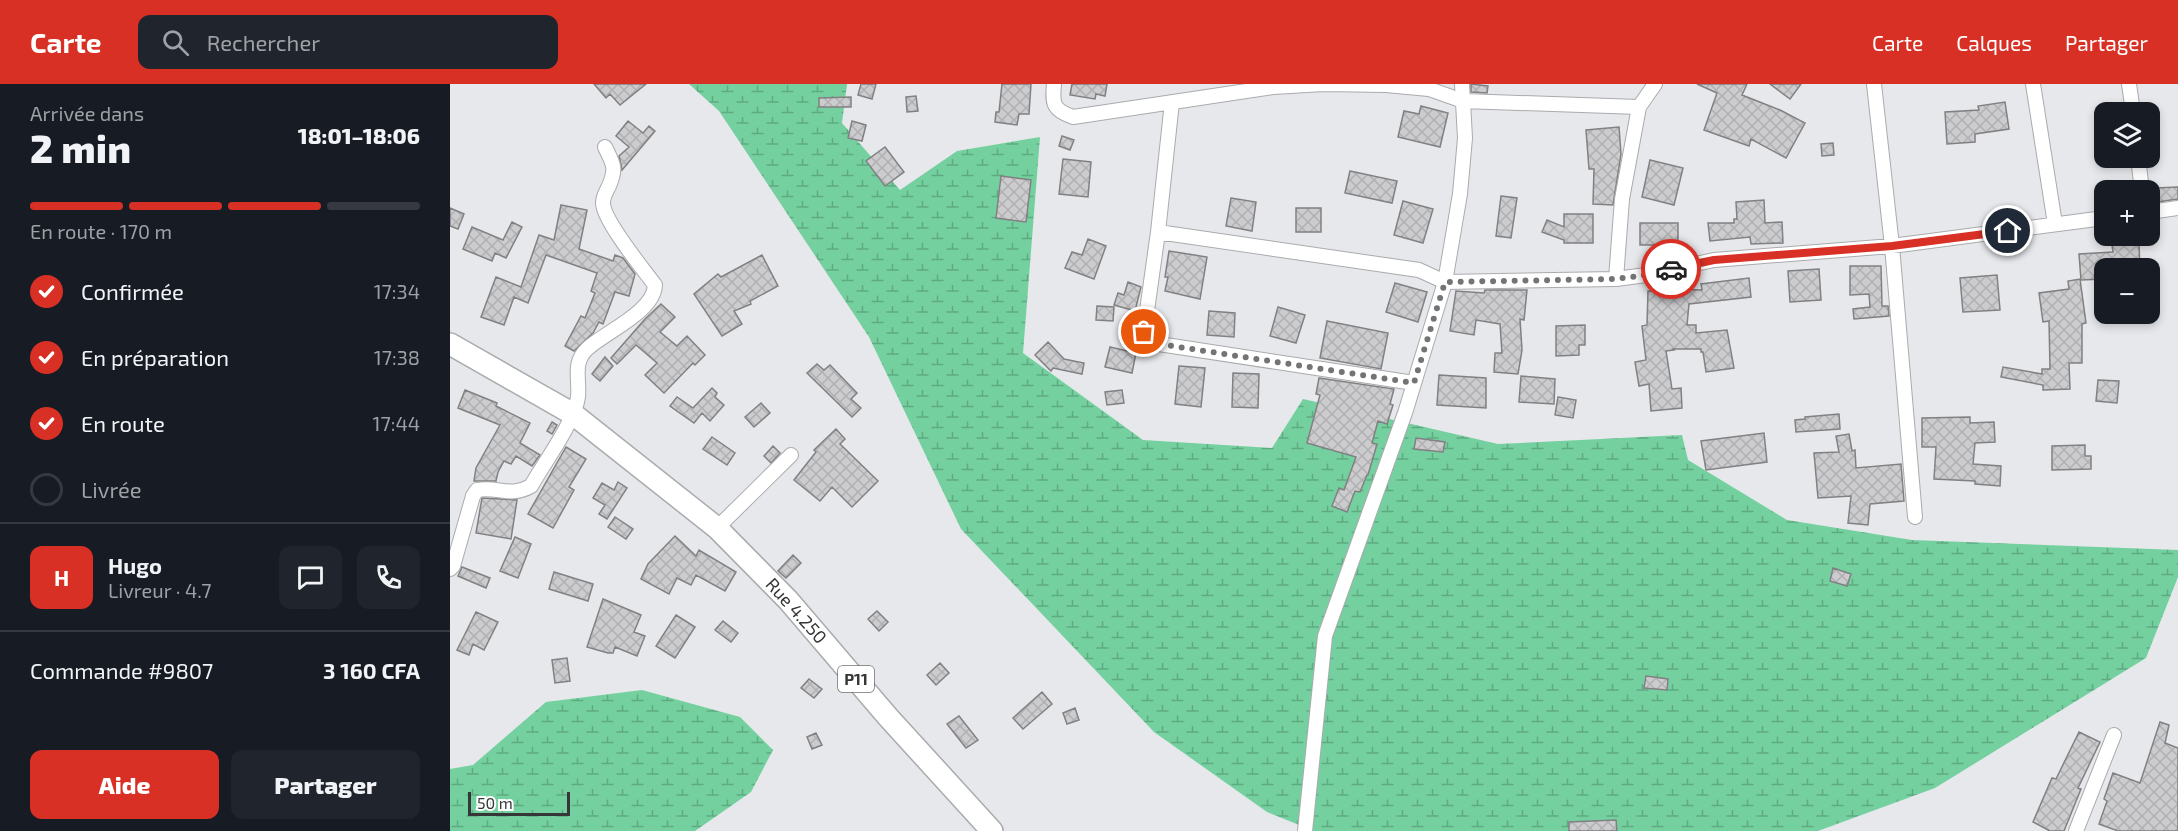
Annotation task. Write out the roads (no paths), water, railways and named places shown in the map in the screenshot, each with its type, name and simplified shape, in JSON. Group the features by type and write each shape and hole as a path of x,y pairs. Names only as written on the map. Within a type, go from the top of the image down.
{"main road":[{"name":"P11","path":"450,344 573,414 717,528"},
{"name":"Rue 4.250","path":"717,528 788,600 990,831"}],"street":[{"path":"1054,84 1052,100 1059,112 1073,117 1273,87 1324,84 1386,85 1429,89 1463,101 1639,107"},
{"path":"1305,831 1325,636 1414,383 1445,282 1460,194 1465,138 1461,84"},
{"path":"1616,279 1622,198 1639,107 1655,84"},
{"path":"1874,84 1892,246 1915,517"},
{"path":"2033,84 2055,224"},
{"path":"2129,84 2132,102"},
{"path":"1172,102 1158,232 1144,332 1150,341 1238,358 1414,383"},
{"path":"450,569 453,566 473,496 477,490 485,488 507,492 521,491 531,486 573,414 578,397 576,372 582,355 651,300 654,292 655,285 608,219 603,205 604,195 614,172 614,165 605,147"},
{"path":"2160,211 2178,208"},
{"path":"1158,232 1419,270 1445,282 1616,279 1714,260 1892,246 2094,219"},
{"path":"717,528 791,455"},
{"path":"2076,831 2114,735"}]}
